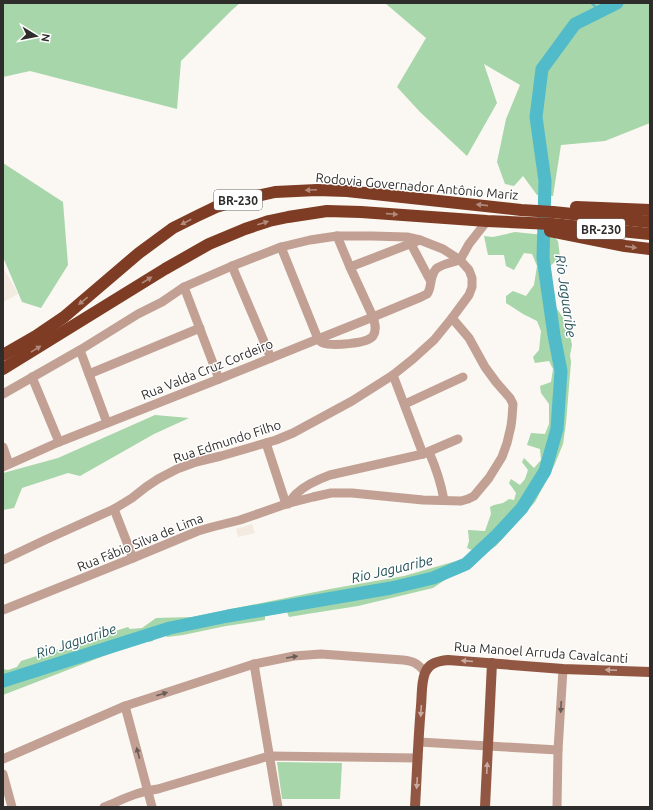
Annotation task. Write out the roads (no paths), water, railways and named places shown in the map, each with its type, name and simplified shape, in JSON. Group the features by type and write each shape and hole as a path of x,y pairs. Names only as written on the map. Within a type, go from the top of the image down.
{"highway":[{"name":"Rodovia Governador Antônio Mariz","path":"3,355 36,336 64,317 139,253 173,228 216,207 239,200 275,192 318,190 347,191 500,207 520,215 549,218"},
{"path":"520,215 549,218 650,210"},
{"name":"BR-230","path":"3,369 209,244 269,221 327,212 361,212 504,222 520,215"},
{"path":"549,218 625,246 650,249"},
{"name":"BR-230","path":"549,218 650,222"},
{"name":"BR-230","path":"549,218 650,234"},
{"path":"3,345 21,339 53,320 64,317"}],"main road":[{"name":"Rua Manoel Arruda Cavalcanti","path":"425,672 429,666 434,663 442,660 448,660 492,664 650,672"},
{"path":"485,807 492,664"},
{"path":"416,807 423,682 425,672"}],"street":[{"path":"430,280 438,268 460,260 471,241 487,221"},
{"path":"3,394 80,350 138,314 162,302 184,287 281,247 310,240 337,236 407,237 420,240 443,249 460,260"},
{"path":"281,247 318,339 323,343 334,344 368,340 373,336 375,331 373,317 337,236"},
{"path":"350,267 420,240"},
{"path":"411,244 430,280"},
{"name":"Rua Edmundo Filho","path":"3,560 114,509 158,479 177,469 196,462 276,440 293,433 393,375 434,340 469,295 472,287 471,274 460,260"},
{"path":"232,266 271,358"},
{"name":"Rua Valda Cruz Cordeiro","path":"6,465 59,442 421,297 429,291 430,280"},
{"path":"184,287 219,379"},
{"name":"Rua Fábio Silva de Lima","path":"3,610 198,532 287,504 330,493 365,493 423,500 461,501 474,496 489,478 502,457 511,426 513,404 510,398 485,367 469,338 452,318"},
{"path":"89,374 200,328"},
{"path":"80,350 107,423"},
{"path":"393,375 426,453 436,470 441,483 444,500"},
{"path":"32,377 59,442"},
{"path":"404,404 464,377"},
{"name":"Rua Fábio Silva de Lima","path":"287,504 300,491 330,475 426,453 458,439"},
{"path":"266,443 287,504"},
{"path":"3,447 6,465"},
{"path":"114,509 133,558"},
{"path":"3,759 125,706 254,664 294,656 321,654 411,661 418,664 425,672"},
{"path":"254,664 278,807"},
{"path":"557,807 558,750 563,668"},
{"path":"125,706 152,807"},
{"path":"419,742 558,750"},
{"path":"104,807 148,790 158,790 270,756 418,758"},
{"path":"3,774 12,807"}],"waterway":[{"path":"591,3 601,11"},
{"name":"Rio Jaguaribe","path":"3,681 170,628 228,616 391,588 433,578 466,564 497,535 522,508 545,471 557,429 561,371 554,335 543,258 545,181 536,117 542,69 575,24 617,3"}]}
